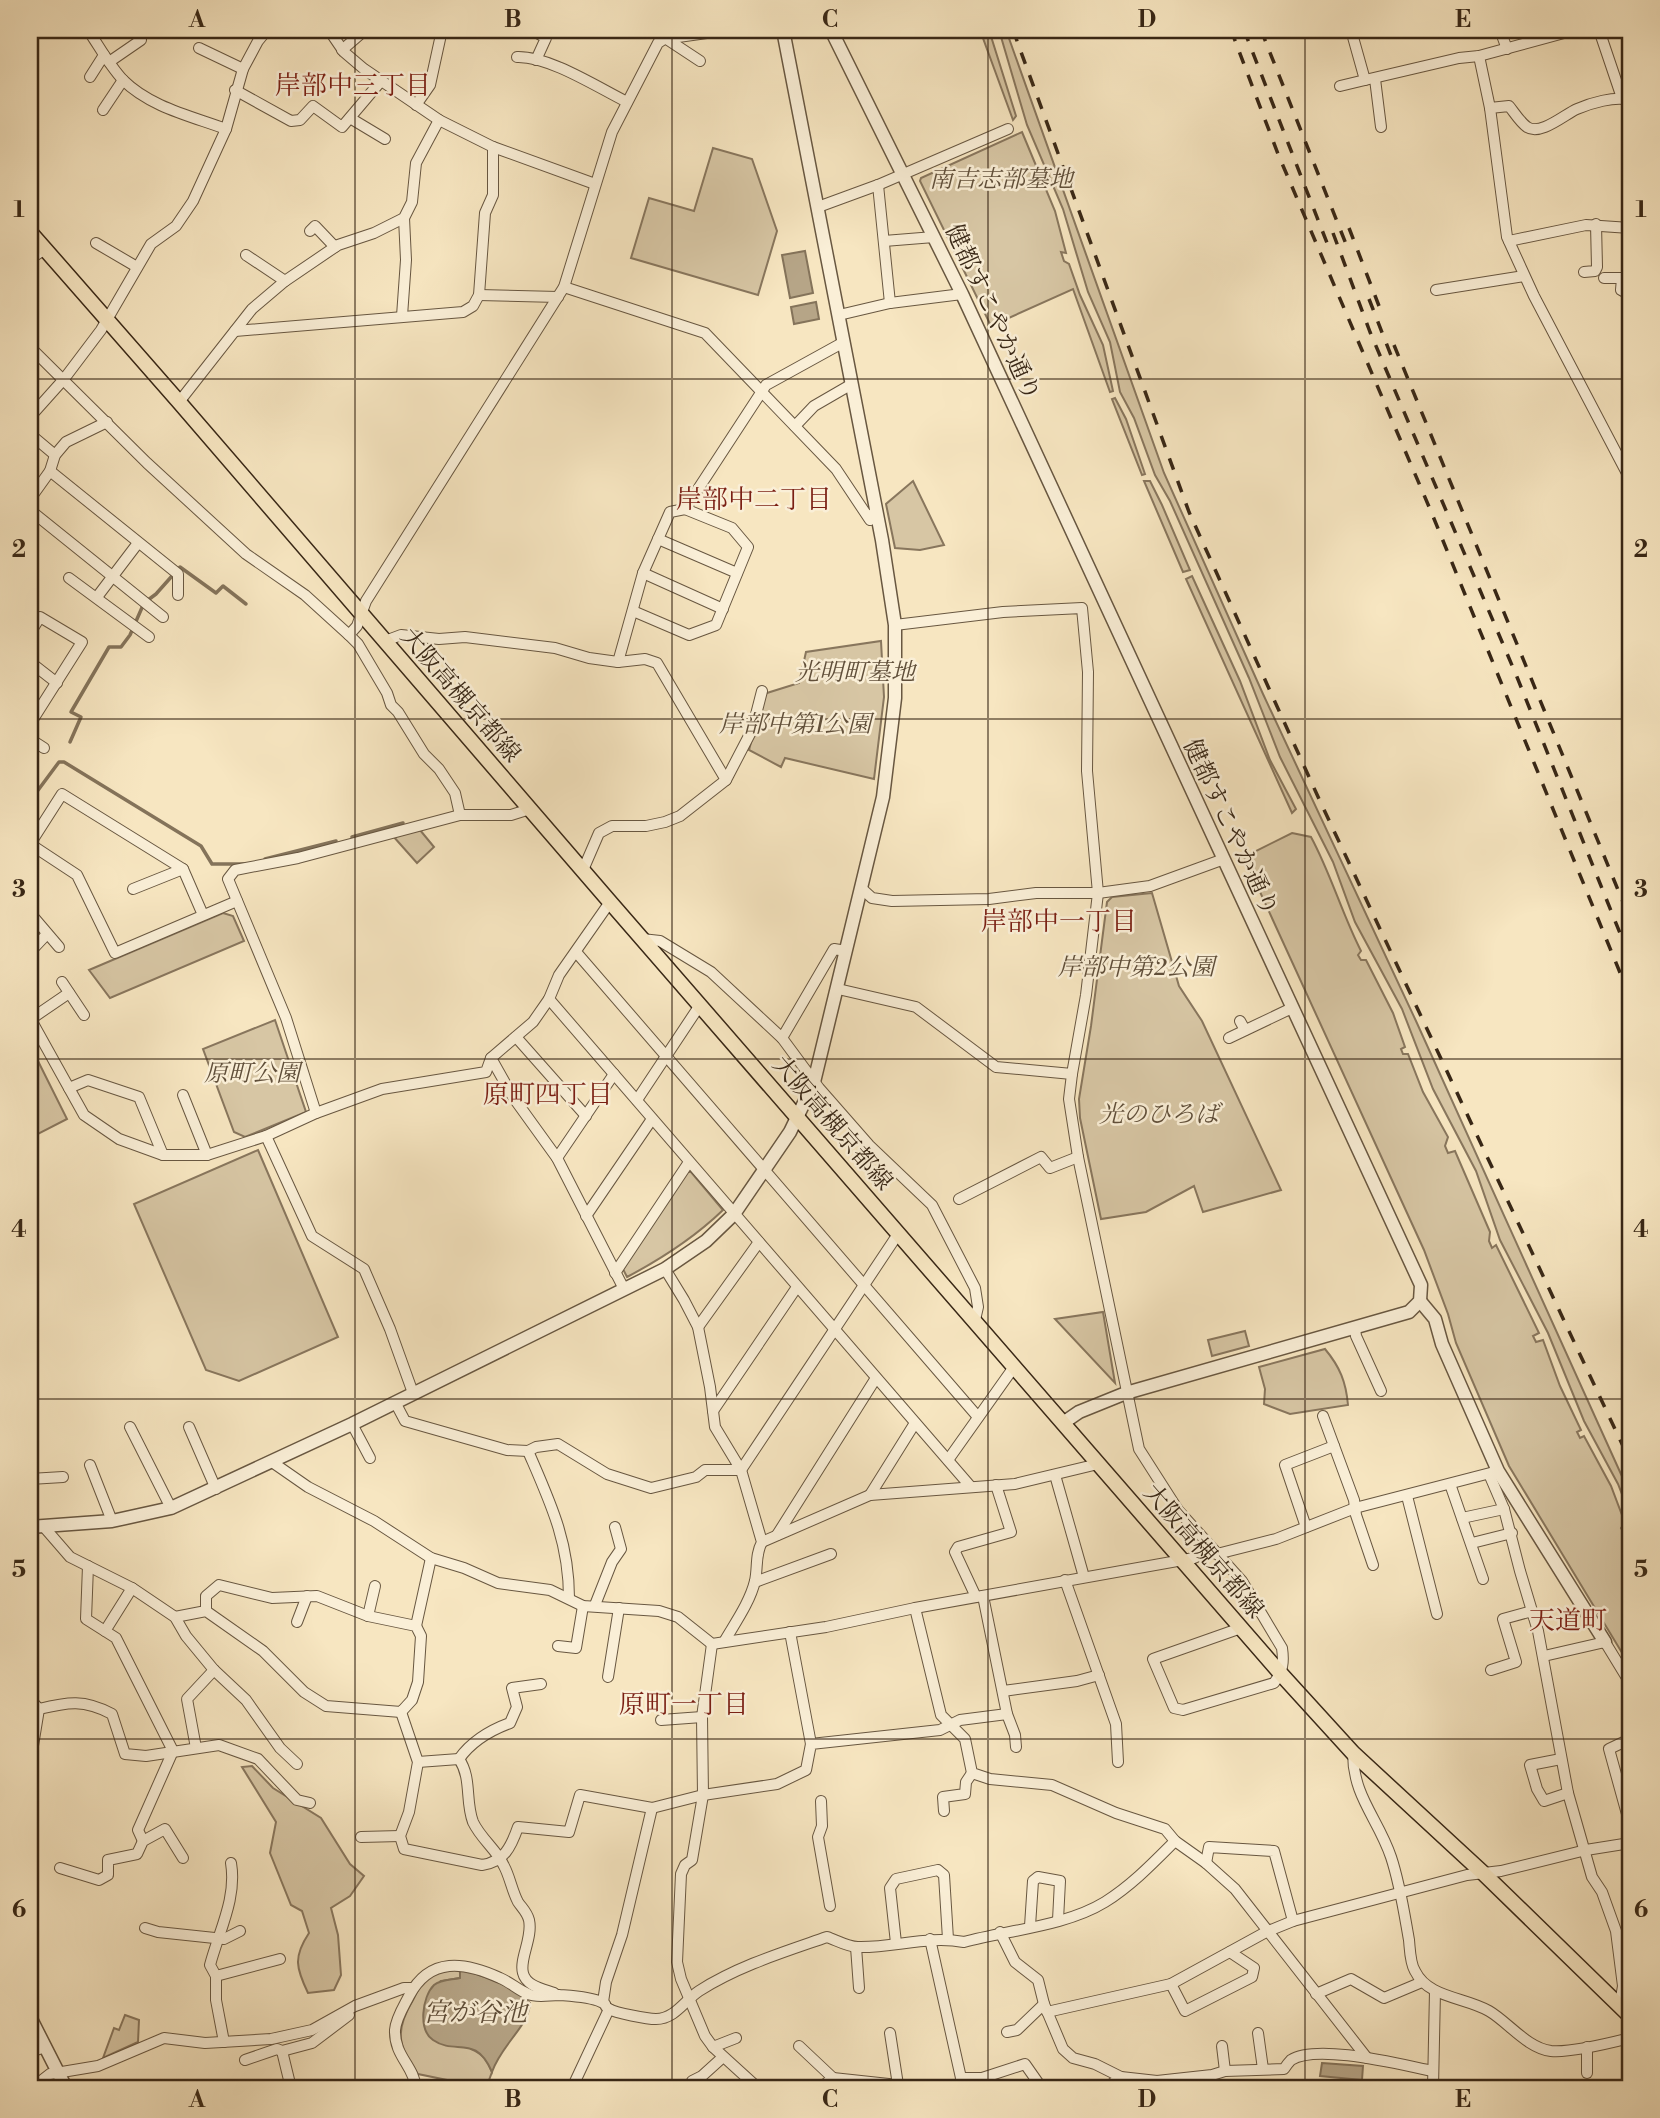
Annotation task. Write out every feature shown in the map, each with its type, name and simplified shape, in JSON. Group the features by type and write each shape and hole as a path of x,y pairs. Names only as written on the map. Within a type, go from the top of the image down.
{"main road":[{"name":"大阪高槻京都線","path":"30,232 1281,1674 1353,1753 1483,1873 1630,2016"}],"street":[{"path":"88,30 123,80 150,100 226,129"},
{"path":"30,417 64,379 107,321 151,244 176,226 193,201 226,129 235,90 254,38 268,30"},
{"path":"329,30 342,50 381,81 439,120 493,147 595,184"},
{"path":"342,50 365,30"},
{"path":"416,105 430,85 442,30"},
{"path":"532,30 545,38 536,60"},
{"path":"653,30 700,61"},
{"path":"349,635 357,626 366,601 564,287 612,132 658,43 664,39 728,30"},
{"path":"30,1527 112,1521 171,1508 352,1424 665,1269 706,1241 734,1214 790,1132 814,1082 888,771 895,698 895,625 876,509 783,30"},
{"name":"健都すこやか通り","path":"831,30 962,294 1422,1285 1420,1301"},
{"path":"1350,30 1370,80 1381,127"},
{"path":"1500,30 1507,49"},
{"path":"1340,86 1479,56 1559,32 1575,30"},
{"path":"1490,108 1509,106 1528,127 1535,129 1586,106 1626,99 1599,30"},
{"path":"90,76 107,58 141,40"},
{"path":"199,48 243,69"},
{"path":"517,57 526,56 536,60 627,102"},
{"path":"1479,56 1490,108 1509,241 1524,276 1630,479"},
{"path":"103,110 123,80"},
{"path":"235,90 291,121 300,120 313,106 342,127 381,81"},
{"path":"350,118 385,139"},
{"path":"402,316 406,260 404,218 412,202 416,163 439,120"},
{"path":"818,207 878,185 1008,129"},
{"path":"235,331 463,312 473,306 479,295 485,213 493,195 493,147"},
{"path":"878,185 890,303"},
{"path":"179,402 252,309 285,281 335,247 374,233 404,218"},
{"path":"1509,241 1596,225 1629,228 1630,256"},
{"path":"1584,272 1595,271 1597,267 1596,225"},
{"path":"310,231 316,226 335,247"},
{"path":"884,241 934,237"},
{"path":"96,243 137,267"},
{"path":"30,259 45,250"},
{"path":"246,255 285,281"},
{"path":"1436,290 1524,276"},
{"path":"1604,278 1622,278 1621,290 1630,295"},
{"path":"564,287 705,333 836,468 870,520 876,509"},
{"path":"839,315 890,303 962,294"},
{"path":"479,295 558,298"},
{"path":"685,509 766,385 844,342"},
{"path":"30,347 147,463 246,554 305,595 349,635 370,664 391,705 424,754 439,769 455,793 460,815"},
{"path":"795,426 814,407 852,384"},
{"path":"30,499 50,471 55,455 66,442 107,422"},
{"path":"30,434 55,455"},
{"path":"50,471 175,571 178,595"},
{"path":"618,662 643,573 670,512 685,509 732,528 748,547 716,625 689,635 633,611"},
{"path":"30,510 163,617"},
{"path":"658,539 737,573"},
{"path":"97,597 138,543"},
{"path":"643,573 723,609"},
{"path":"69,578 149,637"},
{"path":"895,625 990,614 1082,608 1088,673 1087,771 1098,893 1086,995 1069,1099 1078,1157 1139,1449 1178,1510 1242,1581 1282,1648 1284,1660 1281,1674 1274,1683 1184,1710 1174,1708 1153,1660 1241,1628"},
{"path":"30,633 40,617 82,642 30,724"},
{"path":"385,641 401,635 439,639 465,637 555,648 589,658 618,662 630,663 645,659 657,663 726,780"},
{"path":"30,662 57,683"},
{"path":"583,870 599,833 612,826 646,826 680,816 726,780 751,730 762,691"},
{"path":"30,739 44,748"},
{"path":"203,915 183,869 62,794 30,844 77,875 115,953 237,901"},
{"path":"316,1114 286,1018 228,879 235,870 298,858 387,832 460,815 511,815 530,809"},
{"path":"861,888 872,898 892,901 989,899 1036,893 1098,893 1150,886 1224,859"},
{"path":"133,889 183,869"},
{"path":"69,993 30,1019 84,1115 119,1139 163,1155 207,1155 266,1136 382,1089 486,1072 491,1058 533,1022 549,999 559,975 610,902"},
{"path":"30,913 59,947"},
{"path":"30,952 47,934"},
{"path":"642,939 660,941 711,972 782,1038 814,1082 869,1145 932,1205 975,1288 978,1307 975,1320"},
{"path":"782,1038 834,949 846,951"},
{"path":"576,952 978,1417"},
{"path":"62,982 84,1015"},
{"path":"838,989 916,1007 996,1067 1072,1074"},
{"path":"549,999 971,1487"},
{"path":"637,1100 700,1005"},
{"path":"1229,1038 1242,1026 1292,1008"},
{"path":"516,1037 586,1116"},
{"path":"491,1058 513,1097 557,1158 624,1289"},
{"path":"557,1158 614,1074"},
{"path":"69,1088 88,1080 139,1097 163,1155"},
{"path":"183,1095 207,1155"},
{"path":"586,1216 652,1119"},
{"path":"266,1136 312,1236 364,1269 390,1329 413,1393"},
{"path":"959,1199 1041,1157 1050,1168 1078,1157"},
{"path":"615,1273 689,1162"},
{"path":"741,1470 898,1234"},
{"path":"698,1327 759,1242"},
{"path":"665,1269 698,1327 715,1427 741,1470 762,1542"},
{"path":"713,1410 797,1287"},
{"path":"1063,1423 1079,1412 1126,1393 1355,1329 1409,1312 1420,1301 1435,1319 1442,1345 1494,1472 1544,1656 1567,1793 1592,1877 1602,1892 1616,1931 1623,1986 1620,2004"},
{"path":"1355,1329 1381,1391"},
{"path":"948,1460 1014,1367"},
{"path":"777,1535 876,1378"},
{"path":"395,1402 405,1421 507,1450 528,1451 558,1444 607,1474 651,1488 696,1478 705,1470 741,1470"},
{"path":"1323,1416 1373,1564"},
{"path":"870,1495 915,1423"},
{"path":"352,1424 370,1458"},
{"path":"130,1427 171,1508"},
{"path":"189,1427 216,1489"},
{"path":"1306,1527 1285,1465 1334,1446"},
{"path":"528,1451 556,1518 569,1567 569,1598"},
{"path":"272,1462 308,1487 374,1521 431,1558 464,1568 498,1583 550,1590 583,1606 659,1611 678,1617 712,1644 1183,1560 1208,1552 1217,1554 1276,1539 1355,1508 1494,1472"},
{"path":"724,1642 755,1582 756,1553 762,1542 870,1495 1015,1484 1098,1464"},
{"path":"90,1465 112,1521"},
{"path":"1494,1472 1630,1683"},
{"path":"1055,1475 1084,1577"},
{"path":"30,1479 63,1477"},
{"path":"1450,1484 1483,1579"},
{"path":"996,1485 1011,1532 958,1547 955,1552 979,1597 1016,1747"},
{"path":"1406,1496 1437,1614"},
{"path":"1462,1518 1504,1509"},
{"path":"44,1527 70,1557 132,1588 175,1617 186,1636 214,1670 246,1700 280,1748 297,1764"},
{"path":"595,1605 611,1563 626,1548 615,1527"},
{"path":"1472,1543 1511,1533"},
{"path":"755,1582 831,1554"},
{"path":"401,1712 412,1700 418,1682 421,1636 416,1626 431,1558"},
{"path":"88,1566 86,1619 116,1638 173,1751"},
{"path":"1065,1580 1116,1724 1118,1762"},
{"path":"206,1611 206,1596 219,1585 272,1598 317,1596 368,1616 416,1626"},
{"path":"368,1616 376,1586"},
{"path":"105,1631 132,1588"},
{"path":"297,1622 307,1596"},
{"path":"558,1646 576,1648 583,1606"},
{"path":"608,1677 619,1608"},
{"path":"915,1608 941,1715 965,1739 972,1773 966,1782 965,1794 943,1797 944,1811"},
{"path":"175,1617 206,1611 263,1651 304,1692 326,1706 401,1712"},
{"path":"1491,1670 1516,1662 1503,1619 1532,1611"},
{"path":"401,1712 418,1762 409,1812 400,1836 404,1849 470,1864 493,1863 510,1848 519,1827 569,1832 580,1795 652,1808 703,1795 777,1784 806,1770 811,1744 790,1632"},
{"path":"1544,1656 1605,1642"},
{"path":"712,1644 702,1717 703,1795 692,1860 685,1865 681,1874 677,1962 681,1979 705,2036 723,2057 758,2088"},
{"path":"196,1748 187,1699 214,1670"},
{"path":"1003,1691 1077,1681 1099,1675"},
{"path":"459,1759 465,1750 495,1728 510,1723 517,1707 512,1688 541,1684"},
{"path":"30,1699 39,1709"},
{"path":"39,1709 69,1702 96,1705 112,1714 125,1754 146,1756 219,1745 258,1759 297,1800 310,1803"},
{"path":"30,1764 39,1709"},
{"path":"811,1744 940,1730 960,1720 1007,1714"},
{"path":"660,1720 702,1717"},
{"path":"1630,1739 1609,1749 1630,1825"},
{"path":"143,1841 138,1830 173,1751"},
{"path":"1353,1753 1353,1771 1359,1792 1391,1856 1401,1893 1414,1970 1422,1982 1435,1991 1461,1998 1488,2010 1532,2043 1550,2051 1630,2038"},
{"path":"418,1762 459,1759"},
{"path":"459,1759 466,1768 470,1815 482,1839 500,1859 529,1920 529,1942 522,1969 523,1976 539,1988 654,2022 673,2013 696,1992 727,1975 827,1937 856,1947 947,1939 964,1942 1072,1917 1104,1903 1132,1883 1175,1841"},
{"path":"1562,1759 1530,1765 1537,1789 1544,1801 1567,1793"},
{"path":"972,1773 990,1779 1052,1785 1116,1813 1165,1829 1175,1841 1206,1863 1235,1889 1367,2058"},
{"path":"821,1801 822,1826 818,1836 830,1906"},
{"path":"572,2088 606,2006 606,1982 622,1935 652,1808"},
{"path":"60,1868 99,1880 108,1875 108,1860 137,1854 143,1841 165,1829 183,1858"},
{"path":"361,1836 400,1836"},
{"path":"1007,2032 1017,2030 1045,2008 1171,1984 1266,1932 1293,1921 1467,1875 1501,1871 1586,1850 1630,1843"},
{"path":"1206,1863 1209,1847 1274,1850 1293,1921"},
{"path":"224,2042 216,2000 216,1976 210,1965 230,1902 234,1880 231,1863"},
{"path":"896,1943 890,1888 897,1879 938,1870 944,1875 947,1939"},
{"path":"1030,1926 1033,1881 1038,1877 1060,1881 1058,1920"},
{"path":"145,1928 158,1932 224,1939 240,1931"},
{"path":"1000,1932 1015,1962 1038,1980 1045,2008 1063,2049 1073,2059 1095,2064 1121,2077 1159,2085 1225,2070 1284,2069 1292,2060 1319,2054 1367,2058 1433,2071"},
{"path":"930,1940 961,2078 960,2085 953,2088"},
{"path":"856,1947 859,1988"},
{"path":"1171,1984 1185,2011 1252,1978 1254,1968 1230,1952"},
{"path":"216,1976 280,1959"},
{"path":"416,2088 415,2078 396,2044 395,2028 413,1988 429,1971 454,1965 480,1970 502,1979 530,1996 560,1995"},
{"path":"1316,1994 1351,1979 1384,1998 1422,1982"},
{"path":"32,2088 50,2074 98,2066 164,2038 205,2043 224,2042 271,2039 312,2030 355,2006 404,1988 413,1988"},
{"path":"1433,2088 1435,1991"},
{"path":"244,2060 277,2049 282,2051 312,2043 349,2015 355,2006"},
{"path":"30,2017 66,2088"},
{"path":"799,2046 833,2078 863,2085 898,2087 890,2033"},
{"path":"1258,2033 1263,2068"},
{"path":"713,2047 736,2038"},
{"path":"1222,2046 1225,2070"},
{"path":"30,2052 46,2047"},
{"path":"1587,2047 1587,2073"},
{"path":"282,2051 288,2088"},
{"path":"692,2081 702,2076 723,2057"},
{"path":"961,2078 984,2083 1025,2064 1039,2084"},
{"path":"1106,2088 1121,2077"},
{"path":"820,2088 833,2078"}],"green space":[{"path":"980,30 989,30 1016,116 1013,120"},
{"path":"999,30 1006,30 1164,473 1630,1494 1630,1515 1618,1484 1584,1421 1548,1333 1500,1240 1476,1171 1433,1089 1402,1009 1355,922 1333,862 1280,757 1249,678 1170,501 1155,475 1134,418 1120,392 1110,342 1088,292 1063,209 1027,125"},
{"name":"南吉志部墓地","path":"1022,132 1055,211 1066,253 1061,252 1064,261 1069,264 1103,345 1113,391 1110,392 1073,289 991,326 920,181 921,178"},
{"path":"713,148 752,159 777,231 758,295 631,258 649,198 694,211"},
{"path":"1115,398 1126,419 1145,474 1142,475 1112,399"},
{"path":"913,481 944,545 920,550 895,548 886,504"},
{"path":"1144,481 1150,481 1190,570 1183,572"},
{"path":"1192,576 1240,681 1270,760 1296,809 1292,813 1186,579"},
{"name":"岸部中第1公園","path":"881,641 884,697 874,779 785,758 781,767 749,750 763,697 767,693 799,683 806,652"},
{"path":"420,830 434,847 417,863 393,836"},
{"path":"1292,833 1311,837 1318,851 1361,951 1358,955 1361,960 1366,960 1393,1013 1405,1047 1401,1049 1403,1054 1408,1054 1423,1092 1448,1137 1445,1146 1448,1153 1455,1151 1490,1232 1489,1241 1492,1248 1496,1245 1539,1333 1533,1336 1536,1342 1543,1340 1560,1386 1581,1430 1577,1432 1580,1438 1584,1436 1611,1486 1625,1523 1621,1528 1630,1537 1630,1666 1509,1466 1456,1343 1424,1250 1244,857"},
{"name":"光のひろば","path":"1152,893 1179,986 1202,1021 1281,1190 1203,1212 1194,1186 1146,1212 1101,1219 1080,1118 1079,1099 1107,902 1112,897"},
{"path":"223,913 233,916 244,941 110,998 89,970"},
{"name":"原町公園","path":"275,1020 306,1112 245,1137 234,1132 203,1049"},
{"path":"36,1057 67,1119 36,1135 30,1123 30,1060"},
{"path":"258,1150 338,1337 239,1381 206,1370 134,1204"},
{"path":"687,1172 691,1172 723,1210 678,1247 627,1277 623,1269"},
{"path":"1103,1312 1115,1383 1055,1319"},
{"path":"1245,1331 1249,1346 1212,1356 1208,1340"},
{"path":"1325,1349 1341,1375 1348,1405 1290,1414 1264,1404 1265,1389 1259,1367"},
{"path":"252,1766 273,1788 321,1818 350,1864 364,1876 350,1896 331,1908 338,1935 341,1975 334,1990 308,1993 301,1976 298,1956 309,1933 302,1911 291,1905 270,1853 276,1822 242,1767"},
{"path":"460,1969 460,1978 441,1981 471,2049 484,2058 492,2072 486,2088 418,2074 402,2046 403,2020 419,1987 435,1973"},
{"path":"125,2015 139,2020 138,2042 103,2058 114,2028 119,2030"}],"water":[{"path":"805,251 813,293 790,298 782,255"},
{"path":"816,302 819,319 794,324 791,307"},
{"name":"宮が谷池","path":"460,1969 497,1982 530,2003 525,2020 492,2072 479,2053 465,2047 441,2044 433,2040 425,2029 424,2005 430,1990 440,1982 460,1978"},
{"path":"1322,2063 1363,2066 1362,2080 1320,2076"}],"waterway":[{"path":"70,742 81,717 71,712 109,647 121,647 130,635 144,603 156,594 180,567 216,593 223,586 246,604"},
{"path":"30,801 59,762 64,762 201,846 212,864 244,864"},
{"path":"352,837 403,823"},
{"path":"265,859 336,841"}],"railway":[{"path":"1013,30 1189,512 1319,799 1630,1461"},
{"path":"1231,30 1278,154 1430,509 1630,997"},
{"path":"1244,30 1329,248"},
{"path":"1261,30 1346,244"},
{"path":"1349,228 1379,306"},
{"path":"1333,233 1370,332 1517,677 1630,958"},
{"path":"1369,299 1392,358"},
{"path":"1394,345 1630,919"}],"district":[{"name":"岸部中三丁目","path":"353,85"},
{"name":"岸部中二丁目","path":"754,499"},
{"name":"岸部中一丁目","path":"1059,921"},
{"name":"原町四丁目","path":"548,1094"},
{"name":"天道町","path":"1568,1620"},
{"name":"原町一丁目","path":"684,1704"}],"park label":[{"name":"光明町墓地","path":"855,672"},
{"name":"岸部中第2公園","path":"1136,967"}]}
